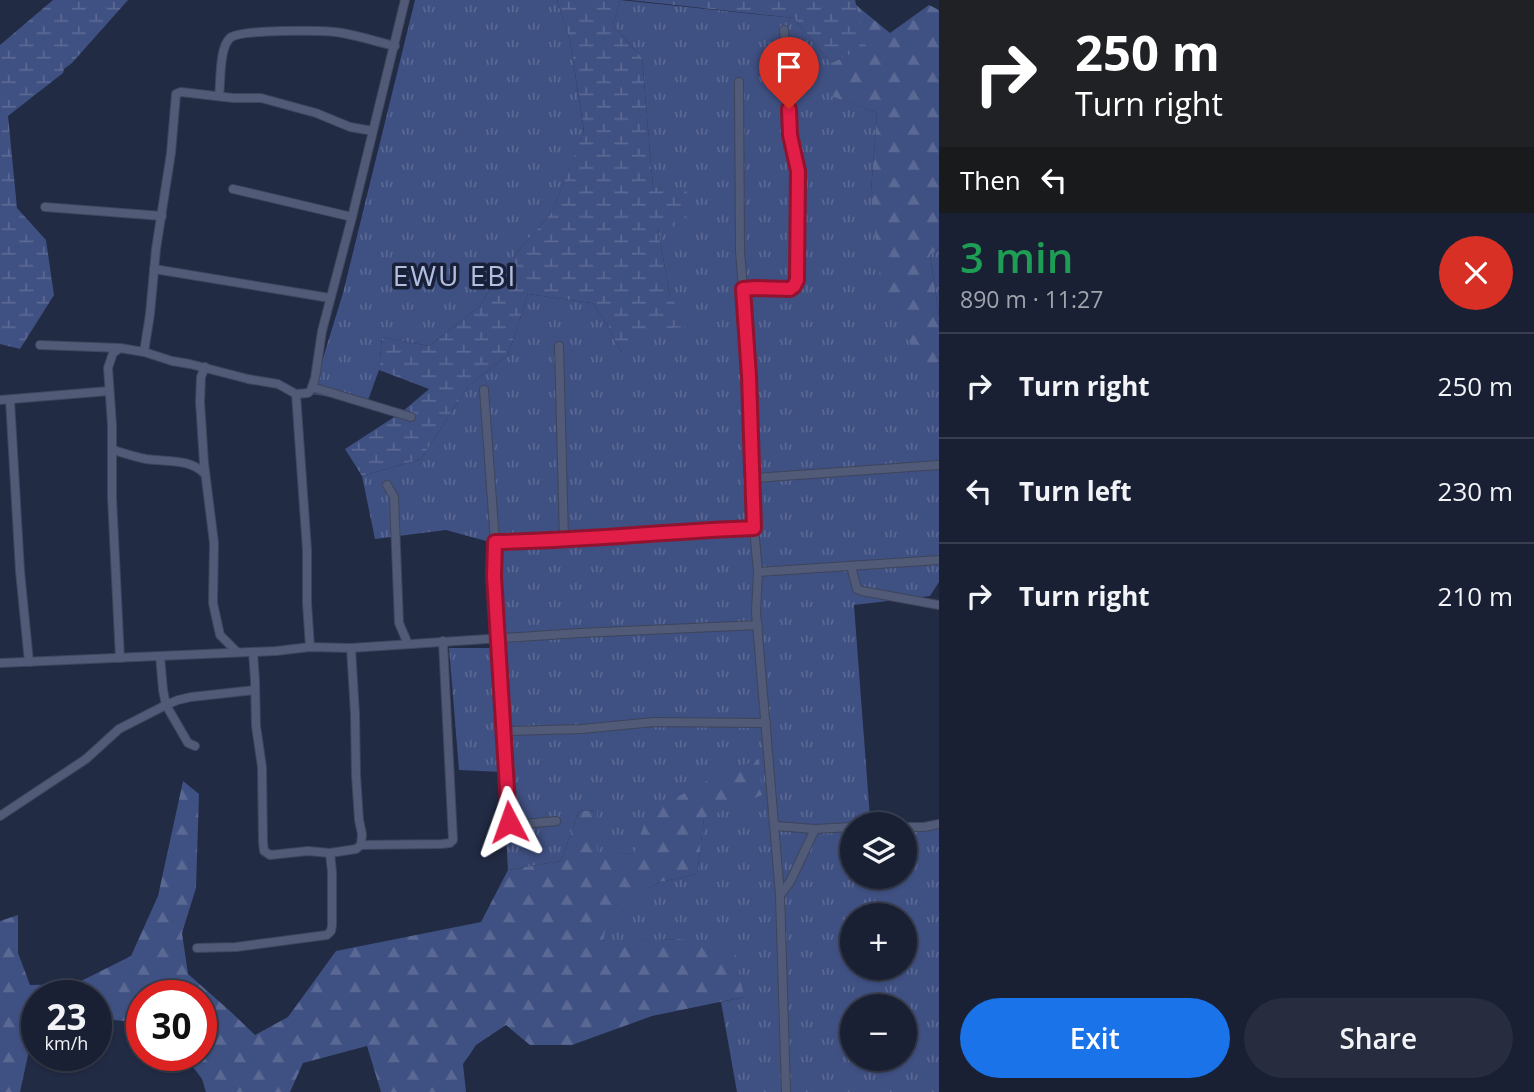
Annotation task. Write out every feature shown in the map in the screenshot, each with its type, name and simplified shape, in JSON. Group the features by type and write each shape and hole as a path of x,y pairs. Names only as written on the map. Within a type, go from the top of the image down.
{"street":[{"path":"40,345 120,348 144,352 172,361 278,384 296,394 307,393 312,387 319,359 322,331 405,0"},
{"path":"743,289 790,289 797,280 798,171 790,135 784,30"},
{"path":"219,96 222,52 228,40 239,34 293,31 341,33 395,46"},
{"path":"739,82 739,234 754,478 754,528 758,572 756,612 779,874 786,1092"},
{"path":"144,352 176,94 181,92 261,98 316,113 350,127 373,131"},
{"path":"233,189 352,217"},
{"path":"45,207 162,216"},
{"path":"154,269 330,298"},
{"path":"559,346 564,540"},
{"path":"120,348 113,353 108,369 120,658"},
{"path":"205,367 201,377 200,402 214,543 213,603 220,635 216,652"},
{"path":"312,387 411,417"},
{"path":"484,390 495,542 494,576 509,822 514,825 556,821"},
{"path":"0,401 109,391"},
{"path":"296,394 307,550 310,648"},
{"path":"10,400 20,571 29,662"},
{"path":"113,450 146,459 198,467 206,477"},
{"path":"754,478 939,465"},
{"path":"387,485 394,497 399,623 408,644"},
{"path":"495,542 754,528"},
{"path":"758,572 939,560"},
{"path":"851,566 858,589 862,592 939,605"},
{"path":"0,663 351,648 758,625"},
{"path":"220,635 237,652"},
{"path":"253,652 256,726 262,767 264,851 270,855 308,850 330,853 356,849 361,845 442,844 453,840 443,641"},
{"path":"351,648 361,845"},
{"path":"160,656 166,705 188,743 195,746"},
{"path":"0,816 86,759 119,729 166,705 191,697 255,690"},
{"path":"504,731 582,729 654,722 766,723"},
{"path":"917,827 939,824"},
{"path":"775,826 840,828"},
{"path":"780,895 816,829"},
{"path":"332,872 339,857 346,851"},
{"path":"197,948 236,947 327,935 332,925 330,853"},
{"path":"779,874 793,874"}],"green space":[{"path":"53,0 128,0 63,73 8,116 17,208 46,240 54,295 20,349 0,344 0,45"},
{"path":"415,0 557,0 570,41 584,132 552,212 502,270 479,307 429,346 382,337 379,370 367,403 312,394 343,293"},
{"path":"557,0 620,0 613,25 642,58 653,187 687,189 686,225 658,228 670,297 692,326 644,331 621,352 607,324 592,303 528,294 508,355 469,385 421,459 362,476 345,449 402,412 429,389 379,370 382,337 429,346 479,307 502,270 552,212 584,131 570,41"},
{"path":"620,0 794,18 831,63 832,96 877,113 871,192 924,371 939,362 939,582 930,596 854,605 870,812 840,812 840,889 917,889 917,825 939,827 939,1092 737,1092 721,1002 744,997 678,939 603,943 609,911 660,882 697,874 704,818 759,759 635,854 597,853 597,810 579,811 561,861 508,870 502,772 459,770 449,648 498,648 486,541 446,530 375,539 362,476 421,459 469,385 508,355 528,294 592,303 607,324 621,352 670,297 658,228 687,190 653,187 642,58 613,25"},
{"path":"629,0 855,0 866,47 831,63 794,18"},
{"path":"856,5 890,33 929,5 939,10 939,249 930,255 939,316 939,362 924,372 880,281 871,192 877,113 831,96 831,63 865,47"},
{"path":"939,249 939,316 930,255"},
{"path":"759,759 762,795 704,818 697,874 660,882 610,911 603,942 678,939 734,947 744,997 652,1016 572,1045 530,1045 506,1025 476,1045 463,1064 466,1092 381,1092 367,1046 303,1063 290,1092 206,1092 196,1071 217,1071 217,1000 255,1035 288,1017 336,951 481,922 508,870 561,861 579,811 597,810 597,852 634,854 648,813 716,776"},
{"path":"183,781 199,794 196,888 182,933 188,974 195,980 126,980 126,1021 112,1020 112,980 83,980 131,956 158,896"},
{"path":"18,915 18,953 28,980 21,980 21,1071 25,1071 20,1092 0,1092 0,921"}],"district":[{"name":"EWU EBI","path":"455,276"}],"route":[{"path":"509,822 494,576 495,542 754,528 754,478 743,289 790,289 797,280 798,171 790,135 789,109"}]}
